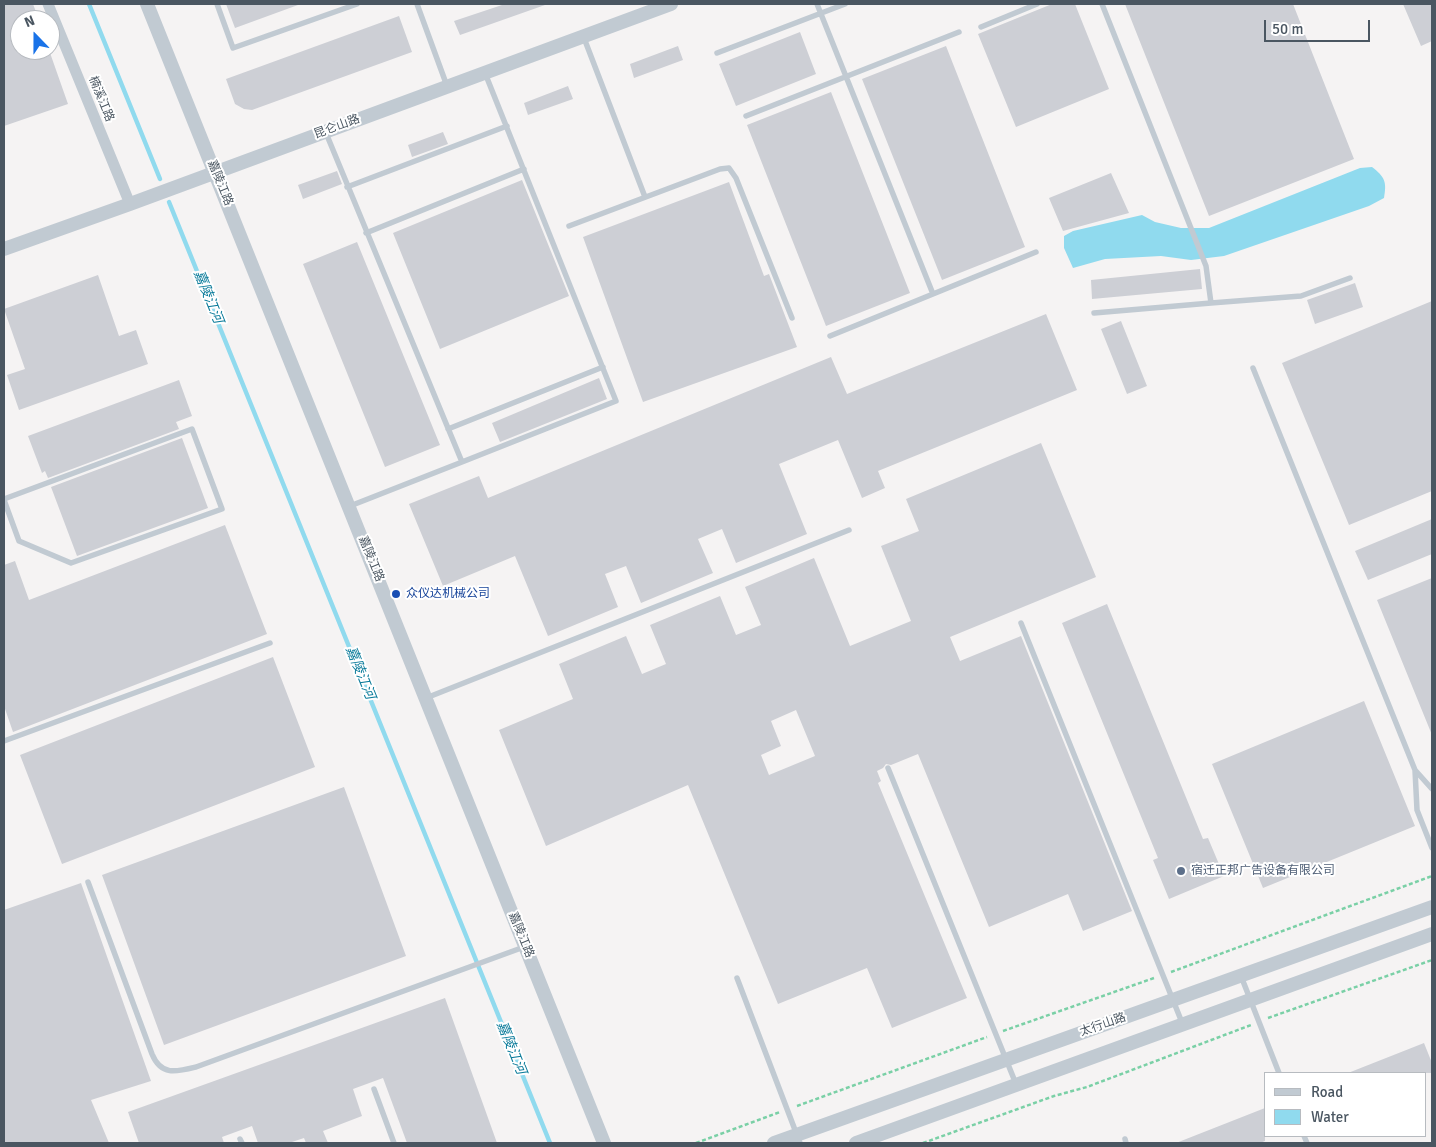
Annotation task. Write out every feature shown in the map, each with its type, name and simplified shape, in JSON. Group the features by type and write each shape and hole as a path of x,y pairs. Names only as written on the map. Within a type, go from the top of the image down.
{"street":[{"name":"楠溪江路","path":"48,4 130,204"},
{"name":"嘉陵江路","path":"147,4 604,1143"},
{"name":"昆仑山路","path":"4,248 130,204 671,4"},
{"name":"太行山路","path":"774,1143 799,1139 1006,1060 1432,907"},
{"path":"856,1143 1432,934"}],"lane":[{"path":"217,4 233,48 357,4"},
{"path":"417,4 447,86"},
{"path":"818,4 932,294"},
{"path":"717,54 845,4"},
{"path":"981,26 1037,4"},
{"path":"1102,4 1206,266 1211,303"},
{"path":"746,116 959,32"},
{"path":"583,36 645,197"},
{"path":"350,507 616,401 485,72"},
{"path":"347,187 507,126"},
{"path":"325,131 462,462"},
{"path":"569,226 720,169 729,168 736,178 792,318"},
{"path":"366,233 524,169"},
{"path":"830,336 1036,252"},
{"path":"1094,313 1301,296 1350,278"},
{"path":"448,429 603,367"},
{"path":"1253,368 1415,770 1417,810 1432,848"},
{"path":"192,429 222,509 71,563 19,541 4,499 192,429"},
{"path":"426,698 849,530"},
{"path":"1021,623 1183,1025"},
{"path":"4,741 270,643"},
{"path":"888,768 1016,1085"},
{"path":"1415,770 1432,789"},
{"path":"88,882 152,1054 156,1063 165,1070 178,1071 196,1068 525,946"},
{"path":"1241,976 1279,1072"},
{"path":"737,978 799,1139"},
{"path":"374,1089 394,1143"}],"path":[{"path":"696,1143 1432,876"},
{"path":"923,1143 1054,1096 1087,1087 1258,1022 1432,960"}],"water":[{"path":"1372,167 1384,180 1384,198 1369,206 1224,256 1191,260 1161,256 1105,259 1073,268 1064,248 1064,236 1073,231 1142,215 1155,222 1181,228 1209,228 1360,168"}],"building":[{"path":"4,4 33,4 35,10 10,10 10,60 53,60 68,104 4,126"},
{"path":"226,4 298,4 298,5 235,28"},
{"path":"505,4 545,5 460,35 454,21"},
{"path":"1052,4 1075,4 1109,89 1016,127 978,34"},
{"path":"1125,4 1293,4 1354,159 1209,216"},
{"path":"1403,4 1432,4 1432,41 1421,46"},
{"path":"399,16 412,52 252,110 244,109 235,104 226,79"},
{"path":"800,32 816,74 736,106 719,64"},
{"path":"678,46 683,60 634,78 630,64"},
{"path":"946,46 1025,247 942,280 862,79"},
{"path":"568,86 573,99 528,115 524,103"},
{"path":"831,92 910,293 826,326 747,125"},
{"path":"443,132 448,144 412,157 408,145"},
{"path":"337,171 342,184 303,199 298,185"},
{"path":"1111,173 1129,213 1063,231 1049,198"},
{"path":"522,180 569,296 440,349 393,233"},
{"path":"729,182 764,276 769,274 797,347 643,402 583,237"},
{"path":"357,242 440,445 385,467 303,264"},
{"path":"1200,269 1202,289 1092,299 1091,280"},
{"path":"98,275 119,336 136,330 148,364 19,410 7,375 25,369 4,309"},
{"path":"1355,283 1363,307 1315,324 1307,300"},
{"path":"1432,301 1432,491 1349,525 1282,363"},
{"path":"1046,314 1077,390 878,471 885,488 862,498 838,440 779,464 807,534 736,563 722,529 698,539 713,573 641,603 626,566 605,574 618,607 548,636 515,556 443,586 409,504 479,476 488,498 831,357 847,394"},
{"path":"1121,321 1147,386 1127,394 1101,329"},
{"path":"599,378 607,399 500,442 492,423"},
{"path":"179,380 192,416 176,422 179,429 48,478 45,471 42,473 28,436"},
{"path":"182,438 208,508 77,556 51,487"},
{"path":"1041,443 1096,577 950,637 960,661 1021,636 1132,911 1083,931 1068,894 989,927 918,754 891,765 886,764 877,771 881,781 878,783 967,998 892,1028 867,968 778,1004 688,785 546,846 499,730 573,699 559,664 626,636 642,674 666,664 650,625 720,596 736,635 761,625 745,587 814,558 850,646 911,621 881,546 919,531 906,499","holes":["796,710 815,756 769,775 761,755 781,746 771,721"]},
{"path":"1432,519 1432,554 1368,580 1355,551"},
{"path":"225,525 267,634 13,732 4,706 4,565 15,561 29,600"},
{"path":"1432,578 1432,735 1377,600"},
{"path":"1107,604 1203,839 1208,838 1224,876 1169,899 1153,860 1158,858 1062,623"},
{"path":"273,657 315,767 62,864 20,755"},
{"path":"1364,701 1415,826 1263,888 1212,764"},
{"path":"344,787 406,956 164,1045 102,875"},
{"path":"81,883 151,1081 91,1100 109,1143 4,1143 4,910"},
{"path":"445,998 497,1143 407,1143 383,1078 353,1089 362,1116 323,1131 328,1143 306,1143 304,1138 289,1143 258,1143 252,1126 222,1137 224,1143 139,1143 128,1112"},
{"path":"1424,1043 1432,1063 1432,1073 1351,1072"},
{"path":"1264,1108 1265,1141 1260,1143 1176,1143"}],"waterway":[{"name":"嘉陵江河","path":"89,4 160,179"},
{"name":"嘉陵江河","path":"169,202 550,1143"}],"place":[{"name":"众仪达机械公司","path":"396,594"},
{"name":"宿迁正邦广告设备有限公司","path":"1181,871"}]}
